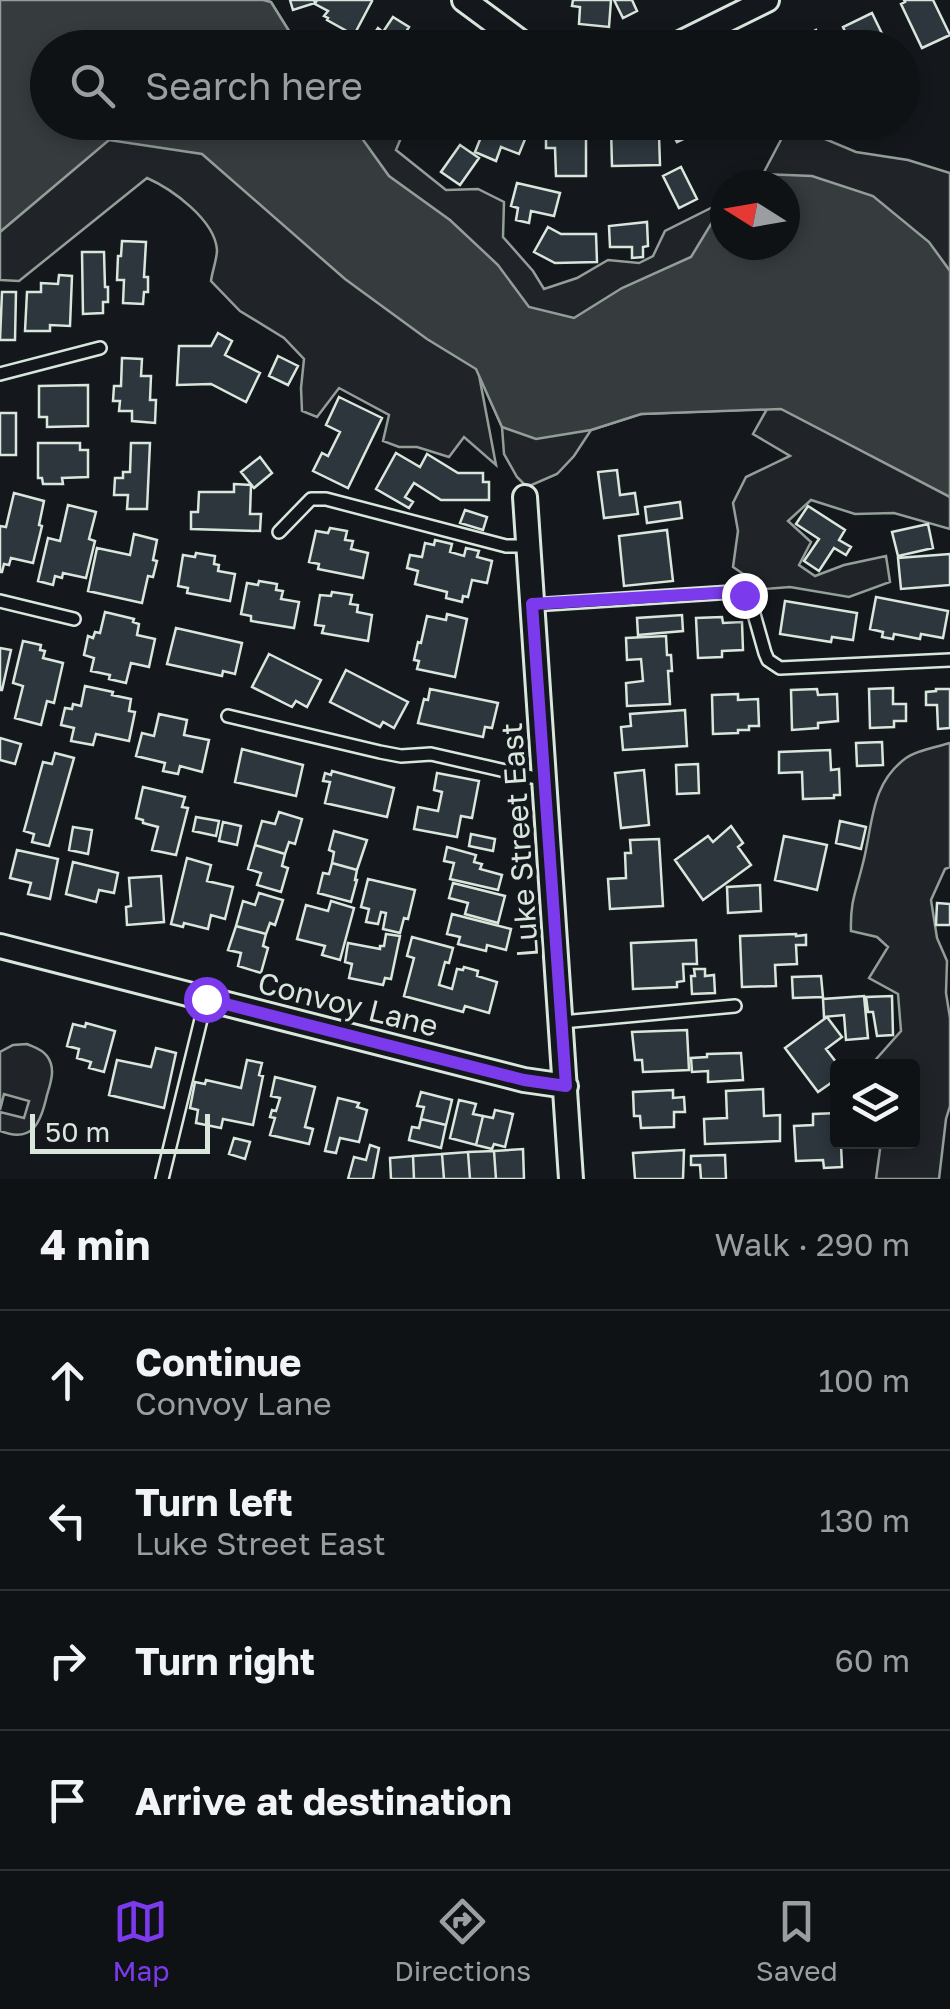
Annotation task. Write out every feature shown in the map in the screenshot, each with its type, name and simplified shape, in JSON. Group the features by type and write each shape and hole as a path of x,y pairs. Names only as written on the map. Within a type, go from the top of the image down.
{"street":[{"path":"464,0 505,30"},
{"path":"706,30 767,0"},
{"name":"Luke Street East","path":"525,497 572,1179"},
{"name":"Convoy Lane","path":"0,946 524,1080 566,1086"}],"lane":[{"path":"0,374 100,348"},
{"path":"279,532 312,499 326,499 506,546 528,546"},
{"path":"532,604 739,592 750,600 768,660 780,668 950,660"},
{"path":"0,601 74,619"},
{"path":"228,716 380,752 401,756 432,754 545,780"},
{"path":"162,1179 206,999"},
{"path":"562,1022 735,1006"}],"shaded area":[{"path":"0,0 271,2 288,30 30,30 30,140 400,140 396,150 446,190 478,189 504,202 503,237 544,289 577,278 608,260 639,263 653,256 665,231 710,208 710,260 800,260 800,170 765,170 781,140 828,140 856,152 908,160 950,173 950,529 894,513 855,514 811,500 788,521 811,542 799,565 815,576 886,556 890,582 849,597 790,587 765,589 733,567 738,531 733,503 746,477 790,456 753,434 767,409 641,414 591,430 557,474 527,487 504,454 502,427 479,375 496,465 464,437 449,457 383,441 389,415 339,388 317,417 302,411 304,359 284,338 240,311 211,281 217,250 209,228 180,198 147,178 19,281 0,280"},
{"path":"0,0 271,2 288,30 30,30 30,140 109,140 0,232"},
{"path":"109,140 363,140 389,176 450,220 498,265 529,307 574,318 622,288 691,257 710,226 710,260 800,260 800,176 873,196 929,242 950,271 950,497 781,409 641,414 591,430 536,439 502,427 476,369 427,339 345,279 202,154"},
{"path":"950,743 950,867 945,869 931,900 937,938 947,961 950,1106 939,1179 876,1179 880,1149 920,1149 920,1059 876,1059 901,1031 898,994 869,978 888,947 877,937 851,931 853,904 879,793 894,768 921,751"},
{"path":"27,1044 47,1056 51,1080 34,1128 20,1135 11,1134 0,1131 0,1112 24,1118 29,1101 4,1094 0,1110 0,1052 13,1045"}],"building":[{"path":"290,0 314,0 315,3 293,10"},
{"path":"317,0 372,1 357,30 345,30 327,20 324,16 328,11 315,4"},
{"path":"573,0 611,0 609,27 579,24 580,7 572,6"},
{"path":"614,0 632,0 637,11 623,18"},
{"path":"933,0 950,35 922,48 920,30 913,30 901,4"},
{"path":"872,13 880,30 844,30 843,27"},
{"path":"393,17 409,27 407,30 384,30"},
{"path":"480,140 525,140 519,154 501,147 496,161 475,152"},
{"path":"546,140 586,140 586,176 556,176 555,148 546,148"},
{"path":"611,140 659,140 660,165 612,166"},
{"path":"460,145 479,158 460,185 441,172"},
{"path":"681,167 697,199 679,208 663,176"},
{"path":"517,183 560,193 554,216 531,211 529,223 516,220 518,208 511,206"},
{"path":"647,222 648,246 643,247 643,257 632,258 632,247 610,247 609,226"},
{"path":"548,227 561,234 596,234 597,262 555,263 534,252"},
{"path":"122,241 146,242 144,277 148,277 148,292 144,292 143,304 123,303 124,280 117,280"},
{"path":"82,252 104,252 108,302 103,302 103,313 83,314"},
{"path":"59,275 72,276 70,326 50,325 50,331 25,331 27,292 41,292 41,283 58,284"},
{"path":"2,292 16,292 15,340 0,340"},
{"path":"218,333 232,341 225,355 260,373 246,402 211,384 177,385 179,346 211,346"},
{"path":"278,356 298,366 288,385 269,376"},
{"path":"122,358 142,359 141,376 151,376 150,400 156,400 155,423 132,421 132,411 119,411 120,401 113,401 114,386 121,386"},
{"path":"88,385 88,426 47,427 47,417 39,417 39,386"},
{"path":"339,397 382,418 348,488 313,471 322,453 328,456 340,432 326,425"},
{"path":"0,413 16,413 16,455 0,455"},
{"path":"38,443 80,443 80,450 88,450 88,477 62,478 63,484 43,484 42,478 38,478"},
{"path":"131,443 150,443 147,509 127,509 128,495 114,495 115,478 130,472"},
{"path":"396,453 420,467 427,454 458,473 483,473 483,482 489,482 489,500 441,500 414,483 405,497 413,502 409,508 376,489"},
{"path":"260,457 272,473 254,488 241,472"},
{"path":"617,470 620,495 635,493 638,514 604,518 598,472"},
{"path":"234,484 251,485 250,514 261,514 260,531 191,529 191,512 198,512 199,492 234,492"},
{"path":"14,493 44,501 39,525 42,526 33,563 11,558 0,572 0,526 6,527"},
{"path":"680,502 682,518 647,523 645,507"},
{"path":"68,505 96,512 89,539 95,541 86,578 63,573 62,578 55,576 53,585 38,581 48,538 60,541"},
{"path":"808,506 845,530 839,540 851,547 846,555 834,548 819,571 804,561 819,539 796,524"},
{"path":"465,510 487,517 483,530 460,523"},
{"path":"928,524 933,548 898,556 892,532"},
{"path":"330,528 347,531 345,540 353,541 351,549 368,553 363,578 318,569 319,564 309,562 316,531 328,533"},
{"path":"667,530 673,581 624,586 619,536"},
{"path":"134,534 157,540 153,560 157,561 153,577 148,576 142,603 88,591 97,548 130,555"},
{"path":"435,540 452,544 450,552 464,556 466,548 479,551 477,557 492,561 487,583 472,580 468,597 463,596 462,602 446,598 447,592 415,584 418,571 407,568 410,555 422,557 425,543 434,545"},
{"path":"196,553 215,556 218,571 235,574 230,601 187,593 188,588 178,586 183,555 195,557"},
{"path":"950,554 950,585 901,589 898,558"},
{"path":"259,581 277,584 276,590 283,591 281,599 299,602 294,628 251,621 251,616 241,614 247,583 258,585"},
{"path":"332,592 352,595 350,604 358,605 357,612 372,615 368,641 322,633 324,626 315,625 320,595 331,596"},
{"path":"876,597 948,611 943,638 921,634 920,639 894,634 893,639 882,637 883,632 870,629"},
{"path":"785,601 857,613 853,640 832,637 831,642 780,634"},
{"path":"105,612 134,619 139,624 137,635 155,639 149,667 131,663 126,683 91,671 94,658 84,655 88,636 93,638 95,632 100,633"},
{"path":"447,614 467,619 455,677 417,669 419,661 414,660 427,616 446,620"},
{"path":"682,615 683,631 638,635 637,618"},
{"path":"722,617 723,623 742,622 743,650 722,651 722,657 698,658 696,618"},
{"path":"176,628 242,643 235,674 223,671 222,676 167,664"},
{"path":"666,636 672,671 668,671 670,704 627,706 626,683 643,681 641,659 627,660 626,638"},
{"path":"23,641 41,645 40,650 45,651 43,658 63,663 54,703 47,701 41,725 15,718 23,686 13,683"},
{"path":"0,648 11,650 2,690 0,690"},
{"path":"269,654 321,680 307,707 296,701 292,707 252,687"},
{"path":"346,670 408,702 394,728 383,722 380,727 330,702"},
{"path":"85,686 131,699 129,711 135,712 129,741 96,734 93,745 71,741 74,728 61,725 65,708 81,706"},
{"path":"893,688 893,704 906,704 906,721 894,721 894,727 870,728 869,689"},
{"path":"430,689 498,703 492,728 485,727 483,737 418,723"},
{"path":"817,689 818,695 837,694 838,721 818,723 818,728 792,730 791,690"},
{"path":"950,689 950,728 938,729 937,705 926,705 926,692"},
{"path":"738,694 738,700 758,699 759,726 749,726 749,730 738,733 713,734 712,695"},
{"path":"685,710 687,746 623,750 621,727 631,726 630,714"},
{"path":"159,714 187,720 184,735 209,740 202,772 180,766 178,774 163,771 165,763 136,756 142,733 154,736"},
{"path":"0,738 21,744 15,764 0,760"},
{"path":"882,742 883,765 857,766 856,743"},
{"path":"242,749 303,765 296,796 235,782"},
{"path":"830,750 831,770 839,769 840,795 834,798 803,799 802,772 779,773 779,752"},
{"path":"55,753 74,758 49,846 32,842 34,834 24,831 43,762 52,764"},
{"path":"698,764 699,793 677,794 676,765"},
{"path":"644,770 649,825 621,828 615,773"},
{"path":"332,771 394,788 387,817 325,803 330,782 323,781 325,773 331,775"},
{"path":"437,773 479,781 472,818 461,816 457,837 414,829 418,807 438,811 442,792 434,790"},
{"path":"143,787 185,797 182,807 188,808 176,855 152,850 158,827 136,818"},
{"path":"279,812 302,819 295,844 289,842 285,854 255,845 262,821 275,824"},
{"path":"196,817 219,821 216,836 193,831"},
{"path":"840,821 866,827 861,849 836,843"},
{"path":"223,822 241,826 237,845 219,841"},
{"path":"731,826 743,843 738,847 751,865 703,900 675,860 708,836 713,842"},
{"path":"73,827 92,830 88,854 69,850"},
{"path":"334,831 367,840 357,870 332,863 334,852 329,850"},
{"path":"471,834 495,839 493,851 469,846"},
{"path":"784,836 827,845 817,890 775,880"},
{"path":"659,839 663,906 610,909 608,879 626,878 625,853 631,853 630,840"},
{"path":"255,845 285,854 282,866 288,868 281,892 257,885 261,873 248,869"},
{"path":"447,847 476,855 474,862 482,864 480,869 502,875 498,890 450,879 454,863 444,861"},
{"path":"17,850 58,859 50,899 28,894 31,883 10,878"},
{"path":"187,858 211,865 207,881 233,887 225,919 211,915 208,929 171,924"},
{"path":"73,862 118,873 114,893 99,890 96,902 66,894"},
{"path":"332,863 357,870 351,902 318,893 323,873 329,874"},
{"path":"161,876 164,922 127,925 126,907 131,906 129,878"},
{"path":"368,879 415,890 400,933 383,929 386,913 381,912 378,924 366,922 369,909 361,907"},
{"path":"453,883 505,896 498,923 465,914 468,903 449,898"},
{"path":"760,885 761,911 728,913 727,887"},
{"path":"259,893 283,900 275,925 270,923 266,934 236,926 243,901 255,905"},
{"path":"331,901 354,908 340,960 322,955 325,946 297,939 306,905 328,911"},
{"path":"937,903 950,904 950,925 936,925"},
{"path":"452,914 511,929 506,950 487,945 486,951 458,944 460,937 447,934"},
{"path":"236,926 266,934 263,946 268,948 261,973 238,966 241,953 228,950"},
{"path":"386,934 400,936 391,979 385,978 383,985 349,978 352,964 345,962 348,943 380,949"},
{"path":"806,935 806,945 796,945 797,964 775,965 776,986 742,987 740,936"},
{"path":"412,937 453,948 439,985 452,989 457,969 464,967 497,982 489,1013 465,1006 463,1012 404,996 414,958 407,956"},
{"path":"696,940 697,964 683,964 684,981 677,982 677,987 633,989 631,943"},
{"path":"694,969 705,969 705,976 714,975 715,993 692,994"},
{"path":"821,976 823,997 793,998 792,977"},
{"path":"864,996 868,1038 846,1040 844,1015 824,1017 823,999"},
{"path":"892,996 893,1035 877,1036 866,997"},
{"path":"827,1017 842,1037 826,1049 834,1059 830,1059 830,1084 818,1092 785,1048"},
{"path":"86,1023 115,1031 104,1072 89,1068 91,1062 77,1058 79,1049 67,1046 73,1024 85,1027"},
{"path":"687,1030 689,1070 643,1072 642,1060 635,1060 632,1032"},
{"path":"156,1048 176,1053 164,1108 109,1095 117,1060 151,1067"},
{"path":"741,1053 743,1080 708,1082 708,1071 692,1072 691,1058"},
{"path":"247,1060 262,1063 253,1125 223,1119 221,1128 196,1123 198,1110 190,1108 195,1082 205,1084 206,1080 241,1088"},
{"path":"275,1077 315,1087 305,1127 313,1129 309,1144 270,1135 275,1118 270,1117 280,1098 271,1096"},
{"path":"763,1089 764,1116 780,1115 780,1141 705,1144 704,1119 727,1118 726,1091"},
{"path":"673,1090 673,1098 684,1097 685,1112 674,1112 674,1127 641,1128 640,1116 634,1116 633,1092"},
{"path":"421,1092 452,1100 446,1125 421,1119 424,1107 417,1106"},
{"path":"338,1098 359,1103 357,1107 367,1110 359,1142 340,1138 336,1153 325,1151"},
{"path":"459,1100 476,1104 473,1114 483,1116 476,1145 450,1138"},
{"path":"495,1110 513,1114 505,1147 476,1145 483,1116 493,1118"},
{"path":"830,1113 830,1149 841,1149 842,1167 824,1168 823,1160 796,1161 794,1126 813,1125 813,1114"},
{"path":"421,1119 446,1125 441,1148 409,1140 412,1127 419,1128"},
{"path":"234,1138 250,1142 245,1159 229,1154"},
{"path":"370,1145 379,1148 373,1179 348,1179 354,1157 366,1160"},
{"path":"523,1149 524,1179 496,1179 494,1151"},
{"path":"684,1150 683,1179 635,1179 633,1153"},
{"path":"494,1151 496,1179 470,1179 468,1152"},
{"path":"468,1152 470,1179 444,1179 442,1154"},
{"path":"442,1154 444,1179 414,1179 413,1156"},
{"path":"725,1155 726,1179 701,1179 700,1165 691,1165 691,1156"},
{"path":"413,1156 414,1179 391,1179 390,1158"}],"route":[{"path":"206,999 524,1080 566,1086 532,604 733,592 744,595"}]}
